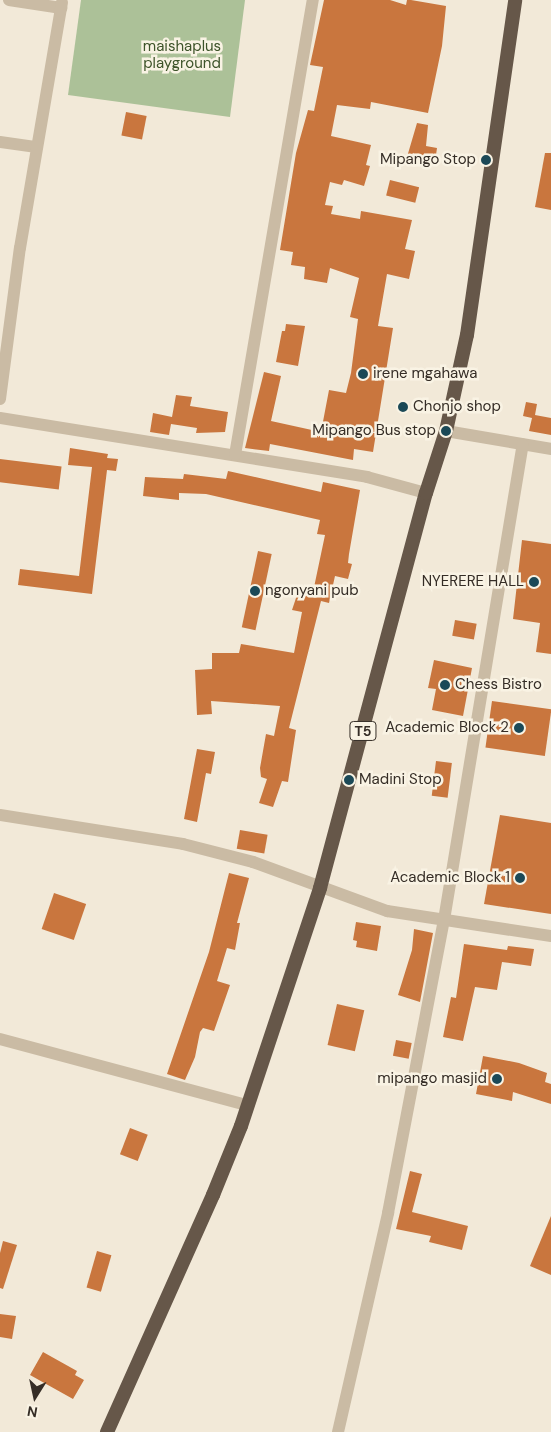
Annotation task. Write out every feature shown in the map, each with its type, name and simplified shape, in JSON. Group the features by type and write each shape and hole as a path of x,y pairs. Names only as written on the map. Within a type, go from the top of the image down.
{"highway":[{"name":"T5","path":"107,1432 213,1195 282,1007 320,888 426,493 446,432 466,335 515,0"}],"street":[{"path":"0,399 37,147 61,6 9,0"},
{"path":"235,455 313,0"},
{"path":"0,142 37,147"},
{"path":"0,418 367,478 426,493"},
{"path":"446,432 551,449"},
{"path":"338,1432 388,1213 444,920 523,445"},
{"path":"0,814 183,844 253,862 387,911 551,936"},
{"path":"0,1039 246,1105"}],"green space":[{"name":"maishaplus playground","path":"81,0 245,0 230,117 68,95"}],"building":[{"path":"324,0 390,0 406,5 407,0 411,0 446,6 442,46 428,113 371,102 370,109 337,105 331,136 371,145 366,165 370,166 364,186 344,180 342,185 330,182 325,205 333,206 331,214 360,219 361,211 412,220 405,249 415,251 409,279 387,274 378,326 393,328 373,452 354,449 353,460 270,444 269,451 245,448 264,372 281,376 271,421 321,432 329,390 346,393 351,373 358,319 350,317 359,278 330,268 327,283 304,279 305,267 291,265 293,252 280,250 296,153 308,110 314,111 323,67 310,65"},
{"path":"126,112 147,116 142,140 121,136"},
{"path":"417,123 428,125 426,146 437,148 435,162 407,157"},
{"path":"545,153 551,153 551,210 535,207"},
{"path":"390,180 419,187 415,203 386,196"},
{"path":"286,324 305,326 298,366 276,362 282,331 285,331"},
{"path":"176,395 192,397 190,406 228,412 225,432 196,433 197,428 171,424 169,435 150,432 153,413 172,417"},
{"path":"526,402 537,404 535,415 551,418 551,435 529,431 532,418 523,416"},
{"path":"70,448 108,454 107,458 118,459 116,471 107,470 92,594 18,585 20,569 79,576 92,467 68,465"},
{"path":"0,459 62,467 59,489 0,482"},
{"path":"228,471 321,492 323,482 360,490 349,554 348,563 352,564 348,579 335,576 329,603 321,601 289,728 296,730 288,782 282,781 273,807 259,803 267,779 261,777 260,768 266,734 274,736 280,706 211,701 212,714 197,715 195,670 212,669 212,653 239,653 241,644 294,653 302,612 292,610 300,589 313,592 325,535 317,534 320,520 206,494 179,493 179,500 143,496 145,477 183,479 184,474 226,479"},
{"name":"NYERERE HALL","path":"522,540 551,544 551,654 536,652 540,623 513,619"},
{"name":"ngonyani pub","path":"258,551 272,554 255,630 242,627"},
{"path":"455,620 477,624 474,640 452,636"},
{"path":"434,660 472,668 463,716 432,710 436,689 428,688"},
{"name":"Academic Block 2","path":"492,701 551,709 545,756 485,748"},
{"path":"197,749 215,752 211,774 206,773 197,822 184,819"},
{"path":"436,761 452,763 448,798 432,796"},
{"name":"Academic Block 1","path":"500,815 551,823 551,914 484,904"},
{"path":"240,830 268,835 264,854 237,849"},
{"path":"229,873 249,878 237,923 240,923 235,950 227,948 217,981 230,985 214,1031 203,1028 200,1032 195,1057 185,1080 167,1074 209,952"},
{"path":"54,893 86,904 74,940 42,929"},
{"path":"356,922 381,926 377,951 356,947 357,941 353,940"},
{"path":"414,929 433,933 420,1002 398,995 412,950"},
{"path":"464,944 507,950 508,946 534,949 531,966 502,962 497,990 475,987 463,1041 443,1037 451,997 456,998"},
{"path":"337,1004 364,1010 355,1051 328,1045"},
{"path":"396,1040 412,1043 409,1059 393,1056"},
{"path":"483,1056 519,1063 547,1073 545,1082 551,1084 551,1104 513,1092 512,1101 476,1094"},
{"path":"130,1128 148,1135 138,1161 120,1154"},
{"path":"410,1171 422,1174 412,1212 468,1226 462,1250 429,1242 431,1236 396,1229"},
{"path":"551,1216 551,1275 530,1266"},
{"path":"3,1241 17,1245 3,1289 0,1288 0,1253"},
{"path":"97,1251 111,1255 101,1292 87,1288"},
{"path":"0,1314 16,1316 12,1339 0,1337"},
{"path":"43,1352 77,1371 75,1375 84,1380 73,1399 30,1375"}],"place":[{"name":"Mipango Stop","path":"486,160"},
{"name":"irene mgahawa","path":"363,374"},
{"name":"Chonjo shop","path":"403,407"},
{"name":"Mipango Bus stop","path":"446,431"},
{"name":"NYERERE HALL","path":"534,582"},
{"name":"ngonyani pub","path":"255,591"},
{"name":"Chess Bistro","path":"445,685"},
{"name":"Academic Block 2","path":"519,728"},
{"name":"Madini Stop","path":"349,780"},
{"name":"Academic Block 1","path":"520,878"},
{"name":"mipango masjid","path":"497,1079"}]}
